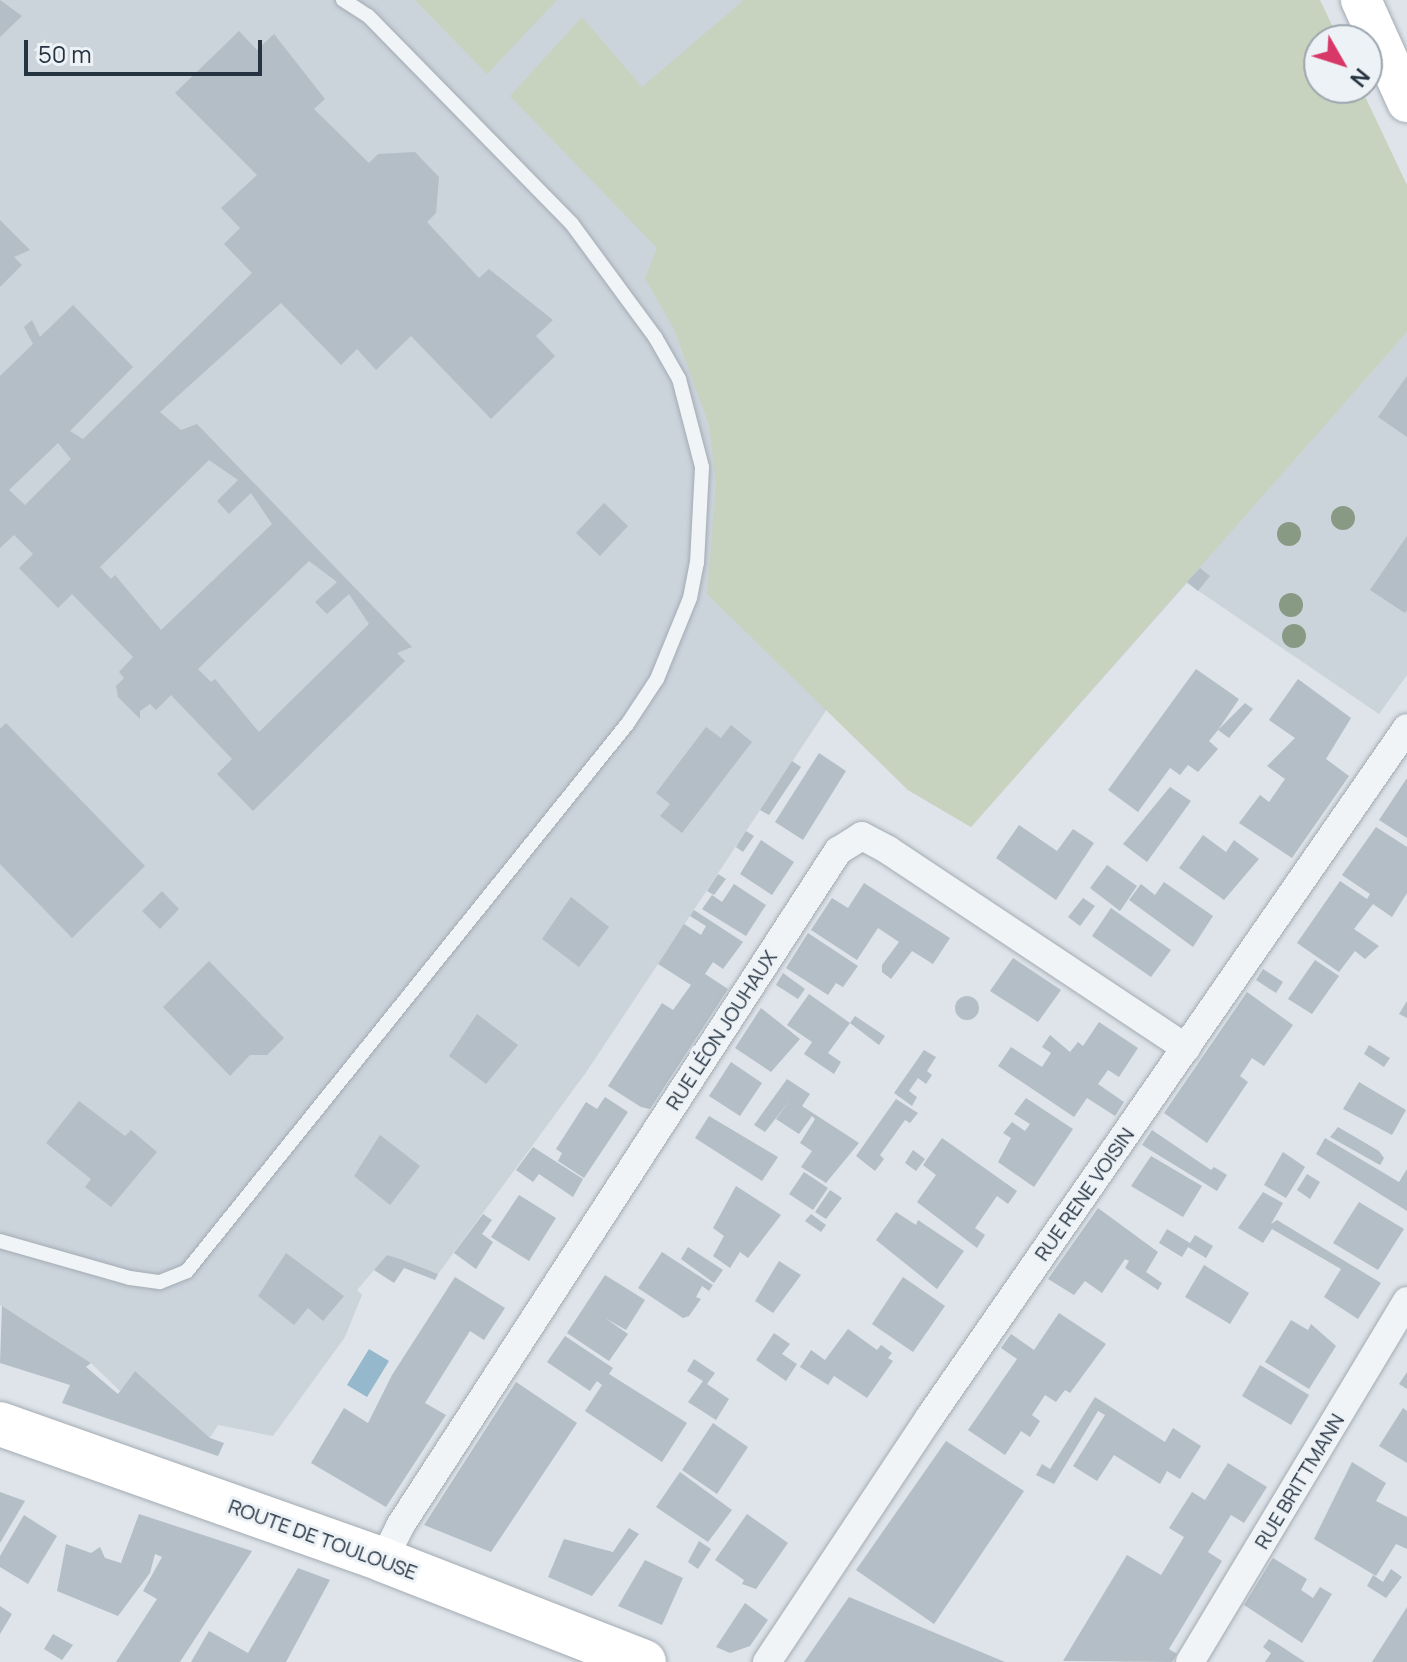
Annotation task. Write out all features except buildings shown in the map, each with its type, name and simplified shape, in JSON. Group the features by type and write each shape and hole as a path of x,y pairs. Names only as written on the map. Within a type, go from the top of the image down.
{"main road":[{"name":"ROUTE DE TOULOUSE","path":"0,1424 383,1560 644,1662"}],"street":[{"path":"1361,0 1406,95"},
{"name":"RUE RENE VOISIN","path":"767,1662 1407,728"},
{"name":"RUE LÉON JOUHAUX","path":"383,1560 400,1526 838,851 862,836 888,850 1186,1048"},
{"name":"RUE BRITTMANN","path":"1190,1662 1407,1301"}],"lane":[{"path":"0,1241 130,1278 160,1282 187,1271 628,723 657,679 690,598 697,563 702,467 679,379 655,337 572,224 368,16 343,0"}],"shaded area":[{"path":"0,0 987,0 1361,384 1407,332 1407,675 1379,714 1187,583 971,827 908,790 827,709 587,1071 438,1274 387,1255 357,1290 362,1295 345,1337 273,1436 218,1425 210,1438 135,1371 120,1391 91,1363 0,1305"}],"green space":[{"path":"415,0 557,0 487,74"},
{"path":"744,0 1320,0 1331,24 1303,24 1303,104 1369,104 1407,185 1407,332 971,827 908,790 707,594 716,482 709,425 674,329 645,278 657,248 510,96 582,17 642,87"}],"water":[{"path":"369,1349 389,1361 367,1397 347,1385"}]}
